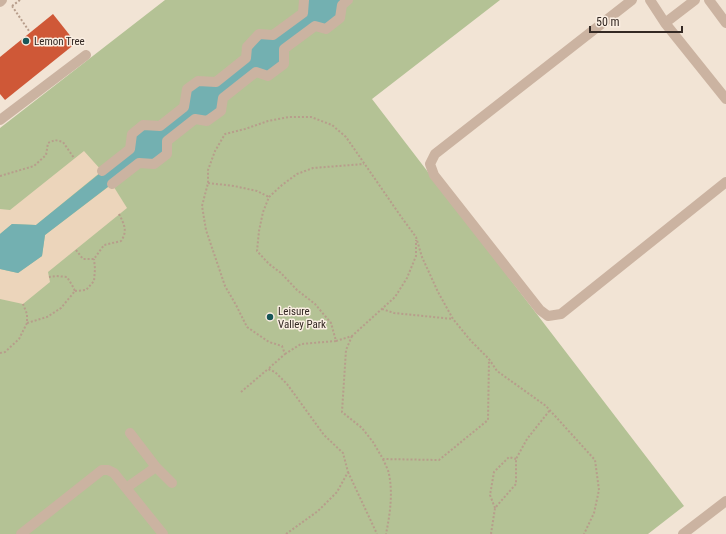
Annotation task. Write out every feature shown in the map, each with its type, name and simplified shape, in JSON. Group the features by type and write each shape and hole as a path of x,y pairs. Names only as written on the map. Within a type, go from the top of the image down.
{"street":[{"path":"139,162 130,149 132,134 143,125 160,126 184,107 187,90 198,81 216,82 246,58 247,47 259,34 273,35 303,13 304,0"},
{"path":"112,184 139,162 154,164 167,154 167,141 195,119 207,121 220,111 223,98 256,72 268,76 284,64 284,49 314,26 326,29 340,18 342,5 348,0"},
{"path":"632,0 435,154 430,164 434,175 540,310 548,316 561,314 726,182"},
{"path":"650,0 665,23 726,99"},
{"path":"665,23 695,0"},
{"path":"709,0 726,23"},
{"path":"0,120 86,55"},
{"path":"102,171 130,149"},
{"path":"130,433 156,467 172,483"},
{"path":"126,488 156,467"},
{"path":"21,534 102,470 108,470 114,473 163,534"},
{"path":"683,534 726,501"}],"path":[{"path":"12,6 29,31"},
{"path":"285,354 282,346 269,342 248,327 224,286 205,224 202,206 208,183 208,170 215,152 225,134 268,121 289,117 311,117 332,125 346,137 416,237 422,257 438,292 453,319 471,341 489,359 497,371 546,406 595,460 599,490 594,513 584,534"},
{"path":"0,176 25,170 34,166 46,155 48,143 55,140 63,142 74,158"},
{"path":"336,341 331,323 315,304 297,290 257,251 259,231 263,212 270,197 282,185 298,174 313,168 365,164"},
{"path":"208,183 234,186 257,191 270,197"},
{"path":"28,323 47,317 62,308 75,291 86,290 94,280 94,260 104,245 121,240 124,236 124,223 119,214"},
{"path":"241,392 285,354 301,344 336,341 352,336 395,297 407,278 416,256 416,237"},
{"path":"76,250 83,259 94,260"},
{"path":"49,277 67,277 75,291"},
{"path":"0,353 5,352 19,339 28,323 27,314 23,304"},
{"path":"382,309 394,313 453,319"},
{"path":"352,336 346,350 342,412 362,428 384,459 389,473 391,492 390,516 386,534"},
{"path":"384,459 439,460 488,420 489,359"},
{"path":"268,370 275,372 287,384 324,435 344,453 348,472 377,534"},
{"path":"495,508 516,484 516,459 527,439 550,410"},
{"path":"491,534 495,508 490,495 494,472 509,456 516,459"},
{"path":"286,534 318,510 337,492 348,472"}],"green space":[{"name":"Leisure Valley Park","path":"165,0 500,0 372,99 684,506 648,534 0,534 0,128"}],"shaded area":[{"path":"84,151 102,171 36,225 12,224 0,234 0,209 10,210"},
{"path":"112,184 127,208 48,272 50,282 23,304 0,299 0,269 18,273 42,256 45,235"}],"water":[{"path":"304,0 348,0 340,18 326,29 314,26 285,49 284,64 268,76 256,72 223,98 221,111 195,119 168,141 167,154 154,164 139,163 45,235 42,256 18,273 0,269 0,234 12,224 36,225 130,149 132,134 143,125 160,126 184,107 187,89 216,82 246,58 259,34 273,35 303,13"}],"building":[{"path":"53,14 76,43 5,100 0,94 0,57"}],"place":[{"name":"Lemon Tree","path":"26,41"},
{"name":"Leisure Valley Park","path":"270,317"}]}
